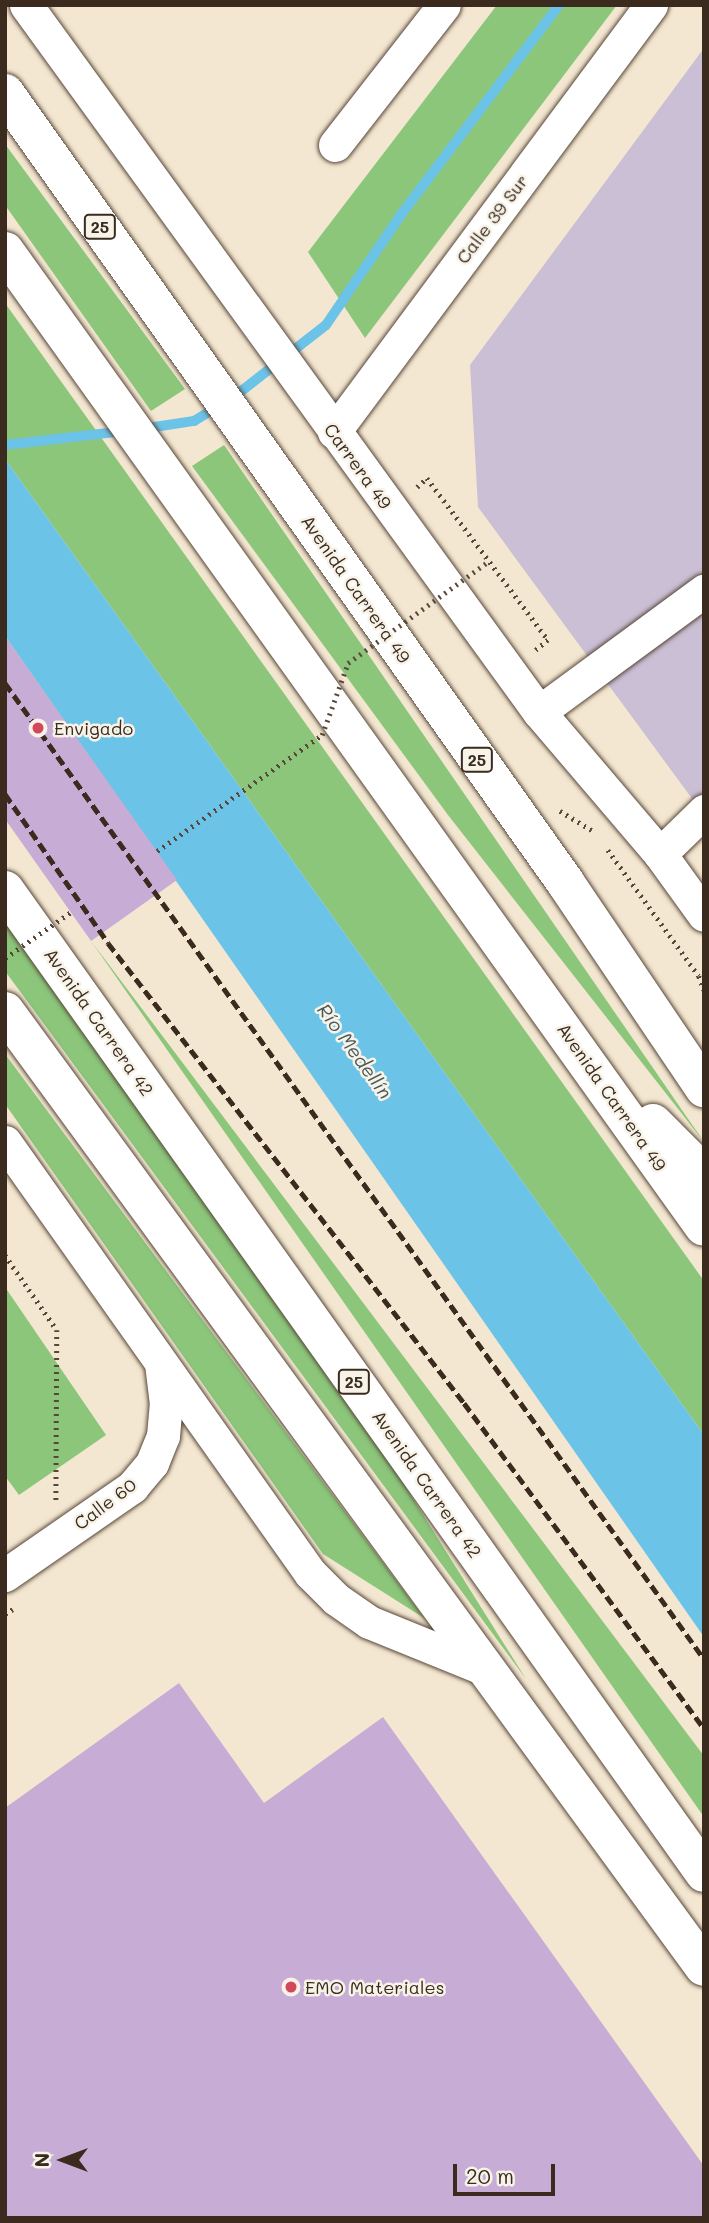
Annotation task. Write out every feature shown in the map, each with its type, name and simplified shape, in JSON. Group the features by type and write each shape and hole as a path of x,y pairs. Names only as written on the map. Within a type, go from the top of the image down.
{"highway":[{"name":"Avenida Carrera 49","path":"5,93 565,882 704,1088"},
{"name":"Avenida Carrera 49","path":"5,251 147,453 704,1227"},
{"name":"Avenida Carrera 42","path":"5,890 704,1873"},
{"path":"5,1012 704,1967"},
{"path":"576,1046 704,1174"}],"street":[{"name":"Carrera 49","path":"26,5 539,712 660,855 704,915"},
{"path":"335,145 444,5"},
{"name":"Calle 39 Sur","path":"334,432 651,5"},
{"path":"539,712 704,591"},
{"path":"660,855 704,811"},
{"path":"5,1142 310,1573 335,1600 369,1622 487,1670"},
{"name":"Calle 60","path":"5,1576 132,1488 152,1463 163,1436 166,1404 161,1364"}],"path":[{"path":"427,478 548,640"},
{"path":"157,851 322,735 348,663 489,561"},
{"path":"411,606 418,618"},
{"path":"557,809 596,832"},
{"path":"604,843 699,976 704,990"},
{"path":"5,958 71,912"},
{"path":"5,1255 57,1330 56,1540"},
{"path":"5,1614 15,1607"}],"shaded area":[{"path":"704,48 704,815 478,507 470,365"}],"green space":[{"path":"497,5 617,5 365,338 308,252"},
{"path":"5,144 185,389 151,411 5,205"},
{"path":"5,303 704,1281 704,1435 5,459"},
{"path":"224,445 704,1142 448,815 192,466"},
{"path":"5,921 368,1427 526,1679 5,971"},
{"path":"91,941 704,1756 704,1817 652,1743"},
{"path":"5,1054 424,1618 323,1554 5,1104"},
{"path":"5,1287 106,1435 19,1495 5,1476"}],"water":[{"name":"Río Medellín","path":"5,459 704,1435 704,1637 5,636"}],"building":[{"name":"Envigado","path":"5,636 177,880 91,941 5,819"},
{"name":"EMO Materiales","path":"179,1683 264,1803 383,1717 704,2166 704,2218 5,2218 5,1808"}],"waterway":[{"path":"141,429 194,421 235,396 326,325 400,216 559,5"},
{"path":"5,445 125,431"}],"railway":[{"path":"5,683 704,1659"},
{"path":"5,794 108,943 464,1403 704,1729"}],"place":[{"name":"Envigado","path":"38,728"},
{"name":"EMO Materiales","path":"291,1987"}]}
